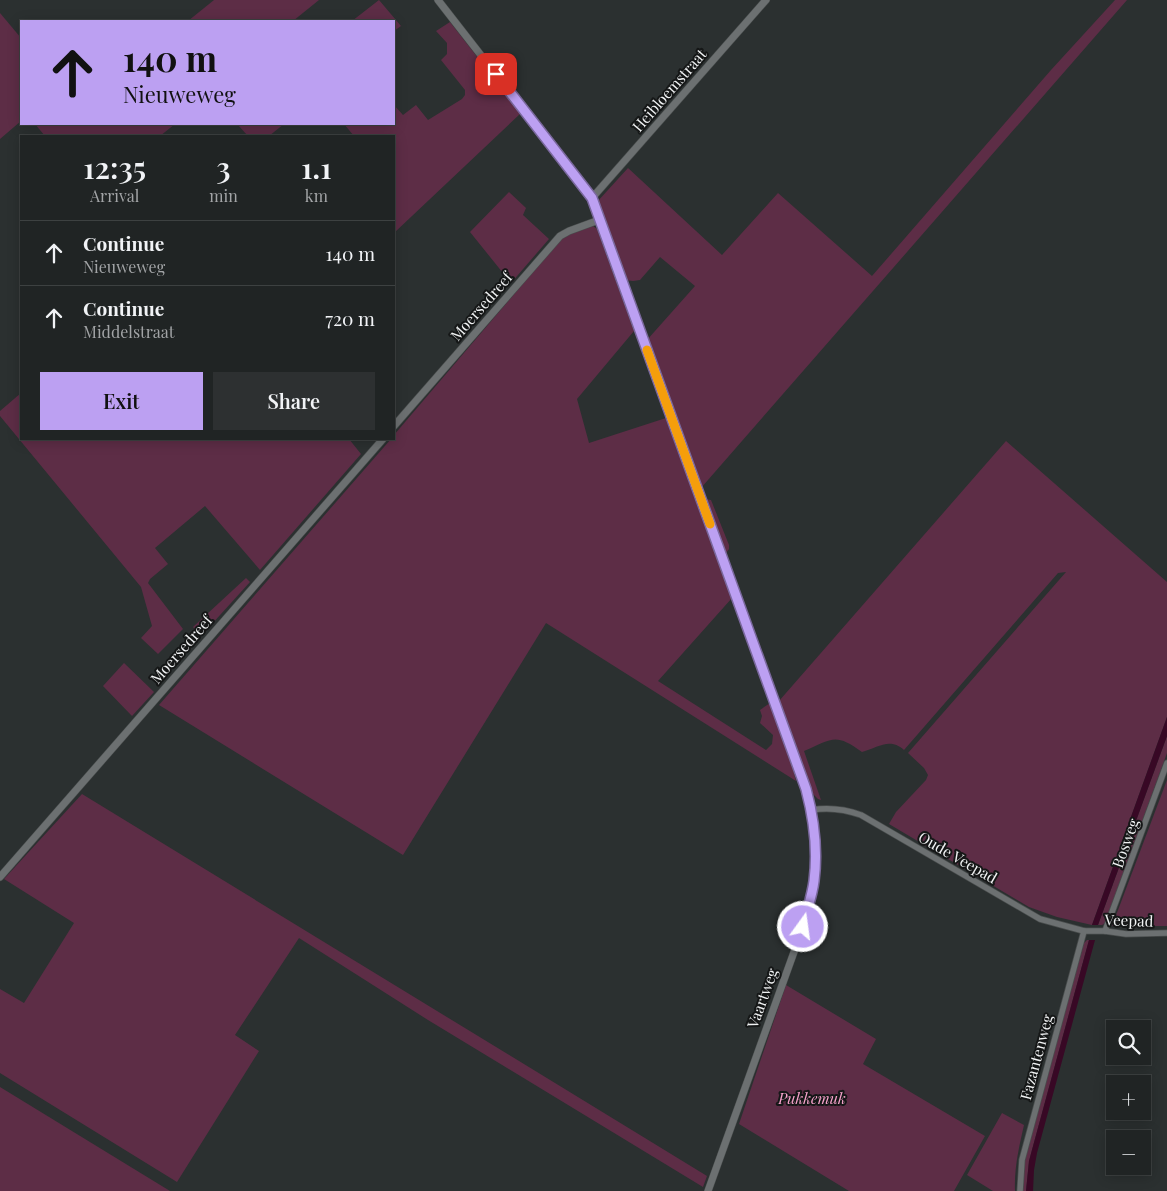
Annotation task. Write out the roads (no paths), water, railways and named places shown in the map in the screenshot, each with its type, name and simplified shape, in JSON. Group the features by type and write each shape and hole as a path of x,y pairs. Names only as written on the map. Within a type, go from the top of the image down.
{"street":[{"path":"438,0 592,198"},
{"name":"Heibloemstraat","path":"592,198 766,0"},
{"name":"Vaartweg","path":"592,198 812,810 816,849 814,883 803,927 708,1191"},
{"name":"Moersedreef","path":"395,425 560,236 568,231 599,220"},
{"name":"Moersedreef","path":"0,877 382,440"},
{"name":"Bosweg","path":"1106,931 1167,763"},
{"name":"Oude Veepad","path":"812,810 830,808 848,810 861,815 1040,919 1091,932"},
{"name":"Fazantenweg","path":"1020,1191 1022,1160 1084,931"},
{"name":"Veepad","path":"1091,932 1106,931 1126,934 1167,933"}],"park label":[{"name":"Pukkemuk","path":"812,1098"}]}
